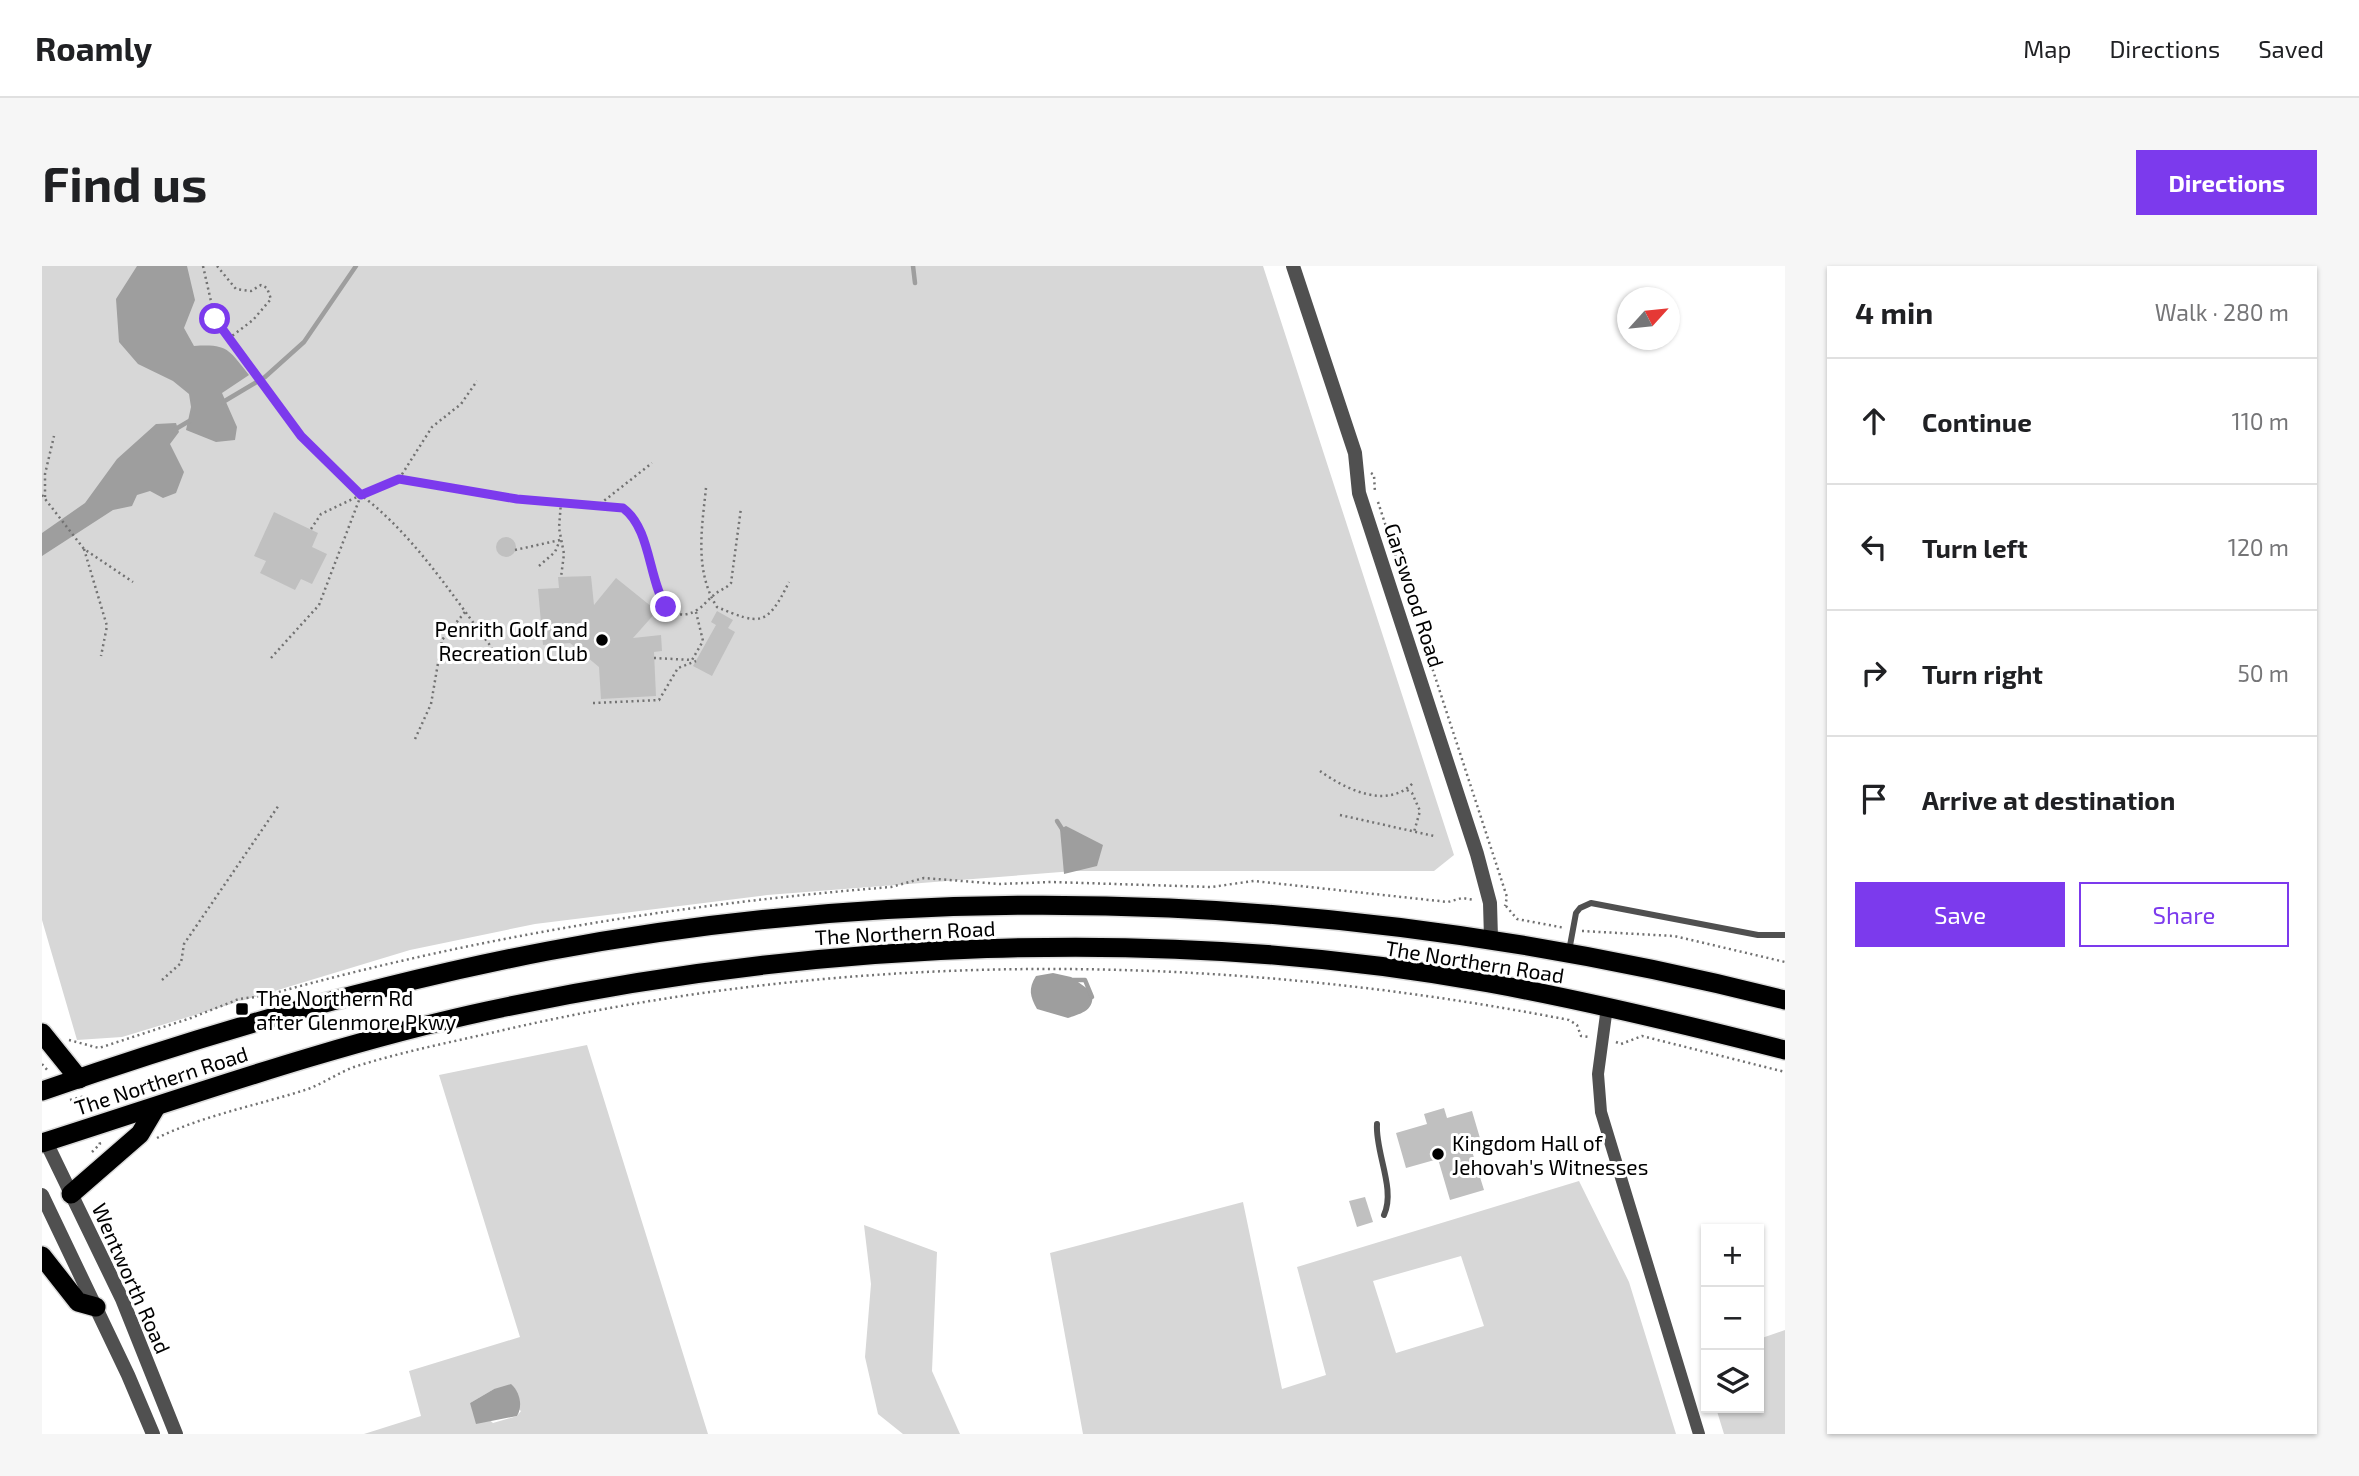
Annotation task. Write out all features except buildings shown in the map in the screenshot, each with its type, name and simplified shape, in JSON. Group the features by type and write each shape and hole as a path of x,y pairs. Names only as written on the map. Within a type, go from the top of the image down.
{"highway":[{"name":"The Northern Road","path":"42,1091 82,1087 204,1037 413,980 554,950 789,918 980,906 1169,907 1362,921 1569,951 1785,999"},
{"name":"The Northern Road","path":"44,1143 268,1069 484,1012 681,975 789,961 888,954 1055,947 1270,957 1486,982 1607,1007 1785,1050"},
{"path":"42,1033 82,1087"},
{"path":"71,1194 140,1134 156,1107"},
{"path":"42,1256 78,1302 96,1307"}],"street":[{"name":"Garswood Road","path":"1293,266 1355,453 1360,493 1480,865 1490,903 1491,938"},
{"path":"1607,1007 1598,1073 1601,1112 1699,1434"},
{"name":"Wentworth Road","path":"44,1143 122,1299 176,1434"},
{"name":"Wentworth Road","path":"42,1195 153,1434"}],"lane":[{"path":"1569,951 1576,913 1591,903 1758,935 1785,935"},
{"path":"1377,1124 1376,1142 1388,1203 1384,1215"}],"path":[{"path":"203,266 215,319 301,436 386,517 425,559 492,648"},
{"path":"217,266 236,289 251,291 261,285 267,288 271,299 253,320 228,339"},
{"path":"399,479 432,427 461,404 477,382"},
{"path":"54,436 43,496 84,550 133,582"},
{"path":"600,504 652,463"},
{"path":"311,529 321,514 399,479 517,499 623,508 635,517 657,594 666,607 682,612 696,612 732,583 741,508"},
{"path":"706,488 701,541 703,574 717,607 750,620 763,619 778,604 789,582"},
{"path":"271,658 319,606 361,495"},
{"path":"561,502 560,540 564,554 561,577"},
{"path":"515,550 560,540"},
{"path":"539,566 555,552 560,540"},
{"path":"84,550 107,626 101,656"},
{"path":"415,739 431,704 442,640 465,612"},
{"path":"593,703 659,699 678,668 694,660 703,641 696,612"},
{"path":"654,658 694,660"},
{"path":"1320,771 1340,785 1365,794 1384,795 1407,790 1413,783"},
{"path":"1407,790 1412,793 1420,811 1414,832"},
{"path":"162,980 181,963 184,944 279,805"},
{"path":"1340,815 1434,836"},
{"path":"148,1143 183,1128 313,1087 355,1067 435,1046 648,1001 831,979 1033,970 1132,969 1233,975 1386,990 1497,1006 1569,1020 1577,1025 1581,1037"},
{"path":"1621,1044 1642,1036 1785,1072"},
{"path":"42,1064 47,1070"},
{"path":"71,1101 82,1087"}],"shaded area":[{"path":"42,266 1263,266 1454,855 1434,871 1074,871 767,895 535,924 410,950 122,1037 77,1040 42,920"},
{"path":"137,266 187,266 195,300 184,328 194,346 221,347 236,359 249,375 222,393 237,427 235,440 216,442 186,430 191,407 189,394 173,381 138,364 119,342 116,299"},
{"path":"176,423 179,432 170,444 184,472 176,493 163,498 150,491 137,495 132,506 113,510 42,556 42,533 85,503 117,459 156,424"},
{"path":"1066,826 1103,845 1097,866 1064,874 1060,829"},
{"path":"1053,973 1071,977 1092,992 1092,1003 1087,1010 1068,1018 1037,1009 1031,992 1033,981 1036,976"},
{"path":"587,1045 708,1434 364,1434 421,1416 409,1371 520,1337 439,1075","holes":["494,1389 521,1411 517,1416 493,1423 470,1403"]},
{"path":"1579,1181 1629,1282 1676,1434 1083,1434 1050,1253 1243,1202 1282,1389 1326,1375 1297,1267","holes":["1461,1256 1484,1326 1396,1353 1373,1281"]},
{"path":"864,1225 937,1252 932,1371 960,1434 903,1434 878,1414 865,1357 871,1284"},
{"path":"1785,1330 1785,1434 1724,1434 1718,1413 1764,1413 1764,1337"},
{"path":"511,1384 520,1399 517,1416 476,1424 470,1403 494,1389"}],"waterway":[{"path":"223,402 265,377 304,342 356,266"},
{"path":"913,266 915,283"},
{"path":"174,430 191,420"},
{"path":"1057,821 1064,832"},
{"path":"1069,980 1085,980 1092,997"}],"place":[{"name":"Penrith Golf and Recreation Club","path":"602,640"},
{"name":"The Northern Rd after Glenmore Pkwy","path":"242,1009"},
{"name":"Kingdom Hall of Jehovah's Witnesses","path":"1438,1154"}],"route":[{"path":"215,319 234,349 301,436 361,495 399,479 517,499 623,508 635,517 657,594 666,607"}]}
